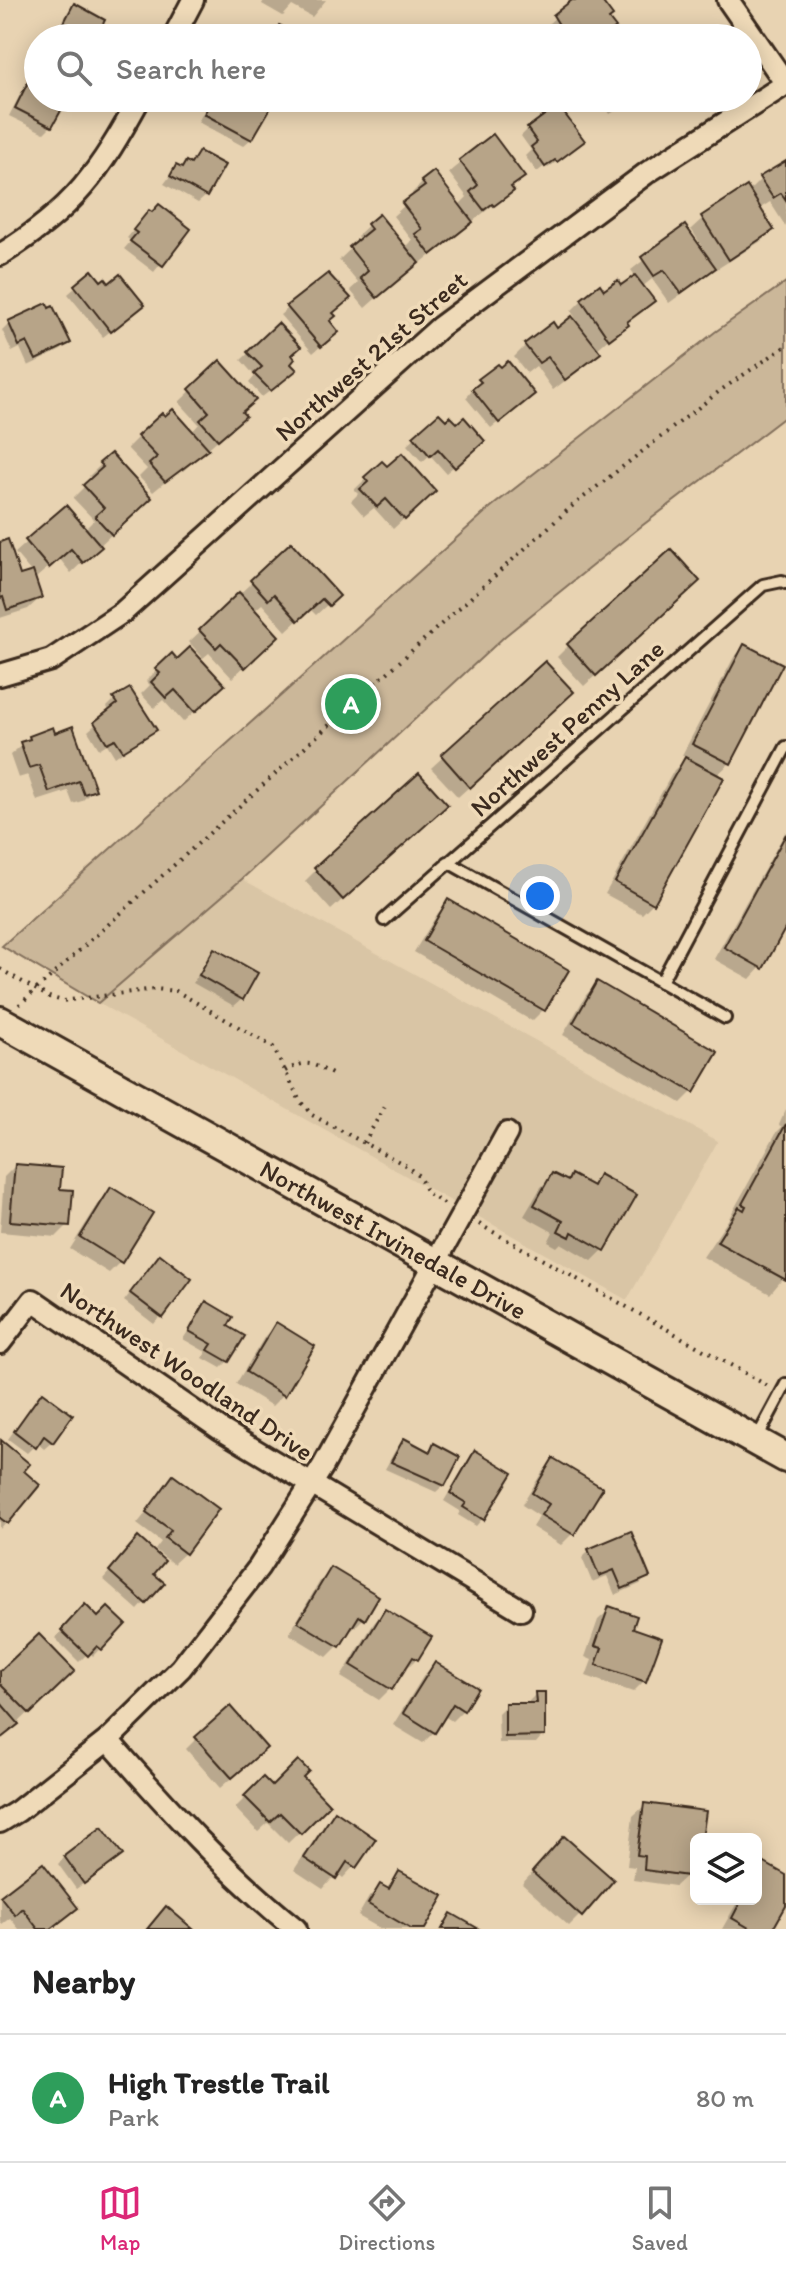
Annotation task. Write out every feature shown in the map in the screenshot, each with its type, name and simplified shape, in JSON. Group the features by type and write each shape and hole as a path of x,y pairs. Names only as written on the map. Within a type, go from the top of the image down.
{"main road":[{"name":"Northwest Irvinedale Drive","path":"7,1017 434,1262 786,1458"}],"street":[{"path":"180,24 193,0"},
{"path":"728,0 745,24"},
{"path":"762,49 786,84"},
{"name":"Northwest 21st Street","path":"762,99 786,84"},
{"path":"0,255 60,213 85,186 108,155 132,112"},
{"name":"Northwest 21st Street","path":"0,675 51,660 123,612 440,327 648,172 742,112"},
{"path":"0,1822 108,1740 181,1668 259,1567 312,1485 507,1133"},
{"name":"Northwest Woodland Drive","path":"0,1343 33,1300 220,1429 521,1610"},
{"path":"108,1740 185,1827 239,1881 296,1929"}],"lane":[{"name":"Northwest Penny Lane","path":"384,920 763,585 786,583"},
{"path":"661,982 786,747"},
{"path":"448,862 725,1018"},
{"path":"756,1441 784,1388"}],"path":[{"path":"7,1017 34,989 571,507 721,390 786,346"},
{"path":"0,969 49,997 63,1001 155,989 176,991 273,1047 300,1101 312,1115 405,1165 419,1176 427,1193 462,1215 784,1388"},
{"path":"285,1071 301,1063 310,1063 332,1074"},
{"path":"364,1143 386,1104"}],"shaded area":[{"path":"786,282 786,416 639,528 505,636 242,879 98,1003 2,946 491,507 715,332"},
{"path":"242,879 718,1141 627,1300 98,1003"}],"building":[{"path":"572,0 601,0 613,16 609,19 613,24 558,24 553,15"},
{"path":"74,3 105,20 103,24 63,24"},
{"path":"24,90 24,112 60,112 52,127 15,108"},
{"path":"205,112 268,112 252,140"},
{"path":"549,112 563,112 585,141 545,167 531,147 537,142 527,128"},
{"path":"493,134 525,177 511,187 514,191 484,210 470,192 478,185 459,160"},
{"path":"199,151 225,165 207,197 170,176 176,165 182,168 186,161 191,164"},
{"path":"786,161 786,200 781,193 773,198 759,177"},
{"path":"434,171 473,222 431,255 415,234 422,229 402,203 425,186 421,181"},
{"path":"747,186 774,230 729,260 701,216"},
{"path":"159,204 191,229 163,266 130,241 137,233 133,230 149,210 152,212"},
{"path":"379,214 419,263 377,298 360,278 368,271 349,247 371,229 367,224"},
{"path":"685,225 716,268 681,293 664,270 654,276 641,257"},
{"path":"92,270 101,281 105,278 109,283 120,274 145,305 111,332 74,285"},
{"path":"328,273 351,298 333,313 336,316 330,321 339,332 321,347 286,306"},
{"path":"635,275 655,301 609,340 581,299 600,284 604,290 618,280 621,285"},
{"path":"47,303 49,308 53,306 71,343 36,360 27,342 19,346 8,321"},
{"path":"572,316 601,353 565,380 548,357 539,363 524,344 553,322 557,328"},
{"path":"278,323 301,347 292,355 295,359 291,364 297,370 271,391 254,374 262,367 247,352"},
{"path":"220,360 256,400 242,412 246,416 218,440 200,420 209,412 189,389"},
{"path":"508,361 535,394 499,423 472,389 481,382 478,379 498,364 501,367"},
{"path":"173,409 209,449 165,482 149,464 157,457 137,436 162,413 165,416"},
{"path":"439,413 446,420 450,416 457,423 464,417 485,441 455,468 438,449 430,456 413,436"},
{"path":"111,453 152,498 112,535 95,516 104,508 83,485 103,467 99,463"},
{"path":"402,453 436,491 405,520 386,499 377,507 360,489 368,482 364,477 382,461 387,466"},
{"path":"66,505 102,547 83,563 71,549 49,568 25,540"},
{"path":"8,539 20,575 33,571 42,598 7,610 3,597 0,598 0,542"},
{"path":"291,542 340,596 329,606 322,599 298,621 274,594 268,600 250,580"},
{"path":"671,549 700,581 596,676 567,644"},
{"path":"239,592 279,636 245,668 221,643 216,648 199,630"},
{"path":"744,644 783,664 731,764 692,744"},
{"path":"190,647 225,685 195,712 175,690 166,698 151,682 160,673 155,669 172,653 177,659"},
{"path":"545,661 574,692 470,788 441,755"},
{"path":"130,688 157,730 123,751 115,739 107,743 94,722 117,704 113,698"},
{"path":"73,726 96,790 84,794 79,781 49,792 39,765 29,768 20,742 53,727 55,733"},
{"path":"685,757 724,778 654,904 615,882"},
{"path":"419,773 448,805 343,900 314,868"},
{"path":"786,834 786,927 763,969 724,947"},
{"path":"448,899 569,970 545,1011 424,941"},
{"path":"214,948 258,973 243,1000 199,975"},
{"path":"597,981 718,1052 694,1093 573,1023"},
{"path":"786,1124 786,1280 717,1242 739,1207 744,1210 746,1206 742,1204"},
{"path":"15,1164 62,1168 60,1189 73,1190 70,1226 10,1221"},
{"path":"552,1173 568,1181 571,1174 593,1186 599,1174 637,1195 605,1251 572,1232 570,1237 558,1231 563,1221 534,1205"},
{"path":"111,1187 153,1213 122,1263 80,1237"},
{"path":"160,1254 192,1279 163,1318 130,1293"},
{"path":"206,1301 233,1317 228,1326 245,1336 229,1362 208,1350 212,1344 189,1331"},
{"path":"276,1322 315,1346 285,1396 246,1372"},
{"path":"42,1392 73,1415 53,1443 44,1436 36,1448 14,1431"},
{"path":"404,1438 430,1452 434,1443 460,1457 445,1486 391,1462"},
{"path":"1,1440 30,1464 24,1471 40,1485 8,1524 0,1518"},
{"path":"475,1450 513,1473 484,1520 463,1507 466,1503 450,1493"},
{"path":"553,1458 603,1488 574,1535 541,1515 549,1504 532,1493"},
{"path":"173,1475 219,1509 186,1554 165,1538 171,1530 146,1512"},
{"path":"631,1531 650,1577 622,1589 614,1570 599,1576 588,1549"},
{"path":"138,1537 165,1561 154,1574 165,1583 146,1604 109,1571"},
{"path":"331,1567 379,1596 365,1620 359,1616 340,1647 298,1622"},
{"path":"85,1604 98,1617 108,1607 126,1624 102,1650 97,1646 88,1656 61,1630"},
{"path":"609,1606 637,1616 633,1628 662,1638 646,1682 596,1665 602,1648 595,1646"},
{"path":"385,1609 432,1637 418,1660 413,1657 392,1690 351,1665"},
{"path":"39,1634 75,1671 30,1714 0,1684 0,1671"},
{"path":"435,1662 478,1688 464,1711 453,1704 435,1733 403,1713"},
{"path":"535,1692 545,1692 545,1736 505,1737 505,1703 536,1703"},
{"path":"0,1702 19,1724 0,1739"},
{"path":"230,1706 267,1748 232,1778 195,1737"},
{"path":"298,1760 309,1771 303,1777 330,1805 301,1834 280,1813 270,1822 244,1796 263,1777 272,1786"},
{"path":"644,1803 706,1811 703,1833 690,1833 688,1876 644,1870 645,1856 637,1855"},
{"path":"335,1811 376,1839 356,1868 347,1862 336,1879 304,1858"},
{"path":"102,1827 123,1855 84,1884 64,1856"},
{"path":"564,1836 614,1880 582,1917 532,1872"},
{"path":"43,1863 78,1908 51,1929 38,1929 22,1908 15,1915 0,1896"},
{"path":"762,1864 786,1875 786,1906 773,1929 751,1929 732,1918 739,1905 762,1905"},
{"path":"399,1871 444,1896 425,1929 411,1929 368,1904 380,1884 389,1889"},
{"path":"166,1906 193,1929 147,1929"},
{"path":"451,1913 479,1929 442,1929"}],"place":[{"name":"High Trestle Trail","path":"351,704"}]}
